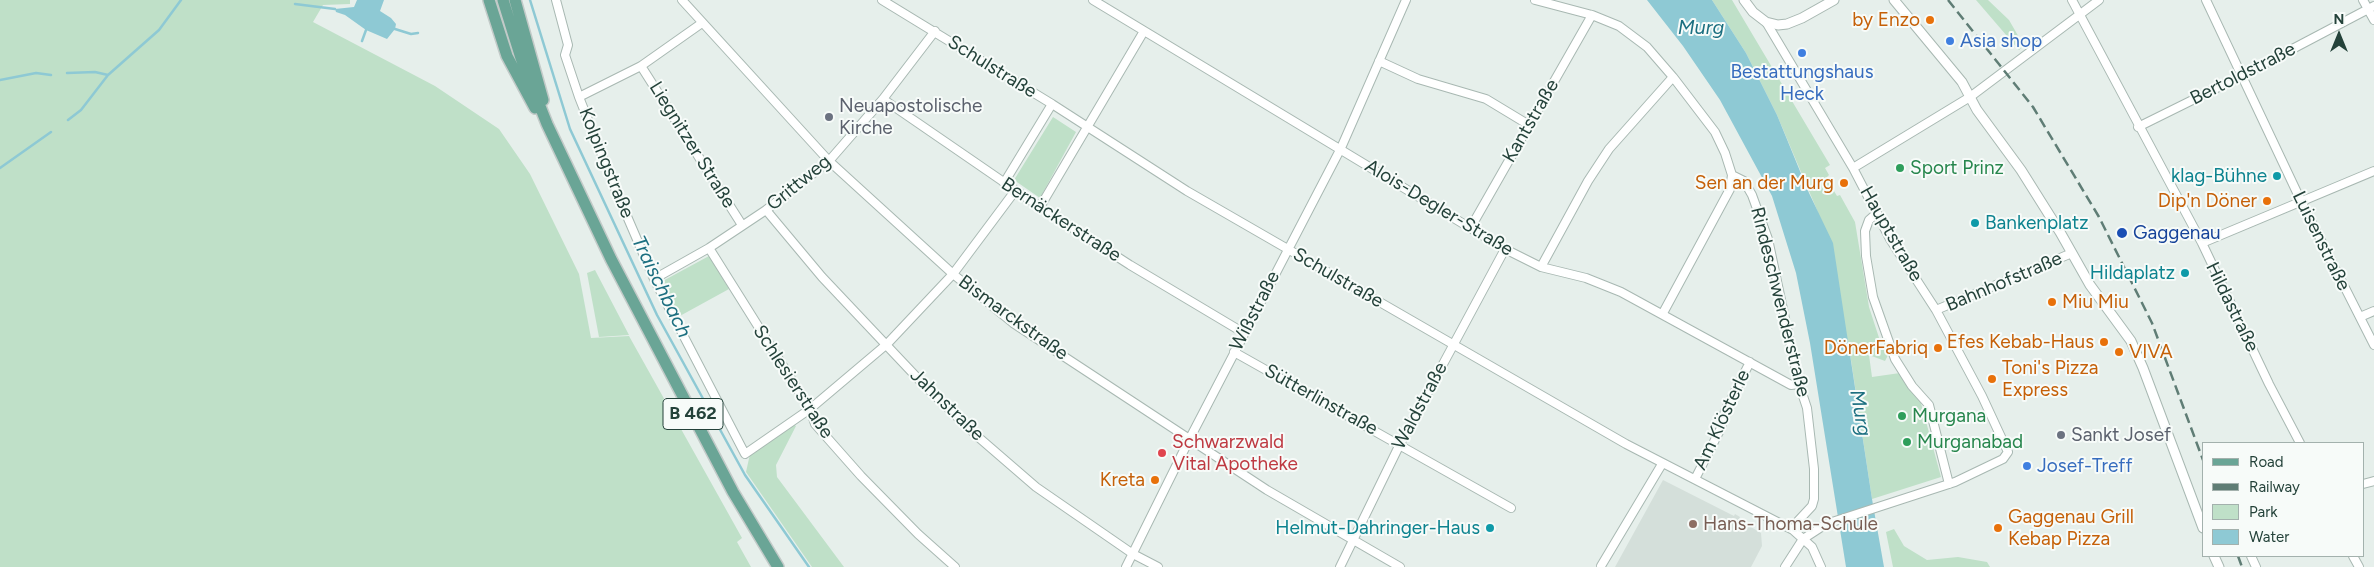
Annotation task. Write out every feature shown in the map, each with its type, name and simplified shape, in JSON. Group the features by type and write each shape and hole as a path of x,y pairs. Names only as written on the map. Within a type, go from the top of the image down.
{"main road":[{"path":"489,0 507,56 530,102 547,124"},
{"name":"B 462","path":"503,0 521,58 547,124 611,259 733,492 778,567"},
{"path":"515,0 542,93 547,124"}],"street":[{"name":"Kolpingstraße","path":"556,0 568,45 565,55 579,97 654,279 745,454 810,409"},
{"name":"Bismarckstraße","path":"682,0 829,161 953,274 1013,323 1267,490 1400,567"},
{"name":"Schulstraße","path":"882,0 936,31 1088,126 1187,191 1662,464 1793,530 1812,547 1820,567"},
{"name":"Alois-Degler-Straße","path":"1093,0 1341,148 1505,249 1541,267 1586,278 1621,292 1663,313 1791,385 1799,384"},
{"name":"Wißstraße","path":"1126,567 1287,248 1341,148 1406,0"},
{"name":"Rindeschwenderstraße","path":"1538,0 1592,15 1624,29 1647,47 1673,77 1715,132 1725,153 1732,175 1744,181 1752,195 1768,239 1799,384 1807,408 1814,470 1814,500 1812,506 1798,520 1793,530"},
{"path":"1744,0 1753,12 1766,22 1778,25 1787,24 1829,1"},
{"path":"1894,0 1962,82 1990,128 2021,170 2090,285 2123,329 2134,348 2202,525"},
{"name":"Hildastraße","path":"2072,0 2138,127 2202,243 2269,384 2299,442"},
{"path":"1853,168 1970,97 2099,0"},
{"name":"Luisenstraße","path":"2206,0 2244,75 2301,201 2374,345"},
{"path":"2363,0 2371,7 2374,20"},
{"name":"Bertoldstraße","path":"2138,127 2244,75 2371,7"},
{"name":"Kantstraße","path":"1471,227 1592,15"},
{"name":"Hauptstraße","path":"1766,22 1853,168 1890,239 1936,310 1982,396 2008,452 2003,459 1949,484"},
{"path":"579,97 641,66 702,23"},
{"name":"Grittweg","path":"654,279 709,248 766,210 829,161 883,98 936,31"},
{"path":"1040,207 1144,31"},
{"path":"1379,61 1418,79 1486,100 1529,125"},
{"name":"Liegnitzer Straße","path":"641,66 742,225"},
{"path":"1541,267 1588,181 1609,149 1673,77"},
{"name":"Bernäckerstraße","path":"883,98 1015,191 1130,265 1244,333"},
{"path":"1004,183 1052,104"},
{"path":"2202,243 2374,170"},
{"path":"1663,313 1730,189 1732,175"},
{"path":"810,409 887,344 953,274 1015,191"},
{"name":"Jahnstraße","path":"766,210 822,277 925,386 977,436 1036,487 1133,554 1158,567"},
{"path":"1785,567 1803,539 1826,524 1949,484 1929,405 1912,386 1894,359 1873,297 1866,256 1865,231 1869,220 1877,213"},
{"name":"Schlesierstraße","path":"709,248 810,409 815,424 861,476 918,534 955,567"},
{"name":"Waldstraße","path":"1340,567 1400,444 1452,344 1505,249"},
{"name":"Bahnhofstraße","path":"1936,310 2072,253"},
{"path":"2360,317 2374,311"},
{"name":"Sütterlinstraße","path":"1234,352 1511,508"},
{"name":"Am Klösterle","path":"1695,479 1721,428 1725,411 1750,362"},
{"path":"1601,566 1662,464"}],"shaded area":[{"name":"Hans-Thoma-Schule","path":"1663,480 1734,516 1735,514 1740,517 1739,520 1761,533 1762,546 1751,567 1615,567"}],"green space":[{"path":"0,0 350,0 350,4 323,5 313,22 435,86 499,129 530,174 579,274 591,338 629,336 742,538 737,542 751,567 0,567"},
{"path":"1712,0 1732,0 1830,165 1825,168 1829,175 1827,177 1829,183 1837,196 1840,195 1855,222 1869,307 1882,347 1888,355 1885,361 1869,355 1872,377 1900,373 1921,403 1941,477 1872,499 1851,360 1817,210 1777,115 1746,53"},
{"path":"1976,0 1988,0 2009,20 2024,46 2019,50"},
{"path":"1053,117 1076,132 1040,198 1014,180"},
{"path":"709,256 729,289 678,317 661,282"},
{"path":"595,270 629,335 599,337 587,273"},
{"path":"793,424 796,426 776,465 777,477 844,567 812,567 746,472 750,454"},
{"path":"1894,529 1904,546 1927,560 1958,557 1987,562 1990,567 1893,567 1886,532"}],"water":[{"path":"357,0 384,0 380,11 391,18 396,24 395,29 387,39 366,30 345,15 336,12 335,9 354,7"},
{"name":"Murg","path":"1647,0 1712,0 1746,53 1777,115 1809,193 1833,243 1884,567 1846,567 1810,343 1796,273 1772,196 1720,100 1683,46"}],"waterway":[{"path":"68,120 81,110 108,75 159,30 181,0"},
{"name":"Traischbach","path":"530,0 570,129 657,315 745,475 809,567"},
{"path":"295,4 335,9"},
{"path":"395,29 411,34 418,33"},
{"path":"362,41 366,30"},
{"path":"67,73 95,72 108,75"},
{"path":"0,80 36,73 51,75"},
{"path":"0,168 51,132"}],"railway":[{"path":"1948,0 2033,107 2099,217 2152,323 2202,457"},
{"path":"2238,557 2242,567"}],"place":[{"name":"by Enzo","path":"1930,20"},
{"name":"Asia shop","path":"1950,41"},
{"name":"Bestattungshaus Heck","path":"1802,53"},
{"name":"Neuapostolische Kirche","path":"829,117"},
{"name":"Sport Prinz","path":"1900,168"},
{"name":"klag-Bühne","path":"2277,176"},
{"name":"Sen an der Murg","path":"1844,183"},
{"name":"Dip'n Döner","path":"2267,201"},
{"name":"Bankenplatz","path":"1975,223"},
{"name":"Gaggenau","path":"2122,233"},
{"name":"Hildaplatz","path":"2185,273"},
{"name":"Miu Miu","path":"2052,302"},
{"name":"Efes Kebab-Haus","path":"2104,342"},
{"name":"DönerFabriq","path":"1938,348"},
{"name":"VIVA","path":"2119,352"},
{"name":"Toni's Pizza Express","path":"1992,379"},
{"name":"Murgana","path":"1902,416"},
{"name":"Sankt Josef","path":"2061,435"},
{"name":"Murganabad","path":"1907,442"},
{"name":"Schwarzwald Vital Apotheke","path":"1162,453"},
{"name":"Josef-Treff","path":"2027,466"},
{"name":"Kreta","path":"1155,480"},
{"name":"Hans-Thoma-Schule","path":"1693,524"},
{"name":"Helmut-Dahringer-Haus","path":"1490,528"},
{"name":"Gaggenau Grill Kebap Pizza","path":"1998,528"}]}
